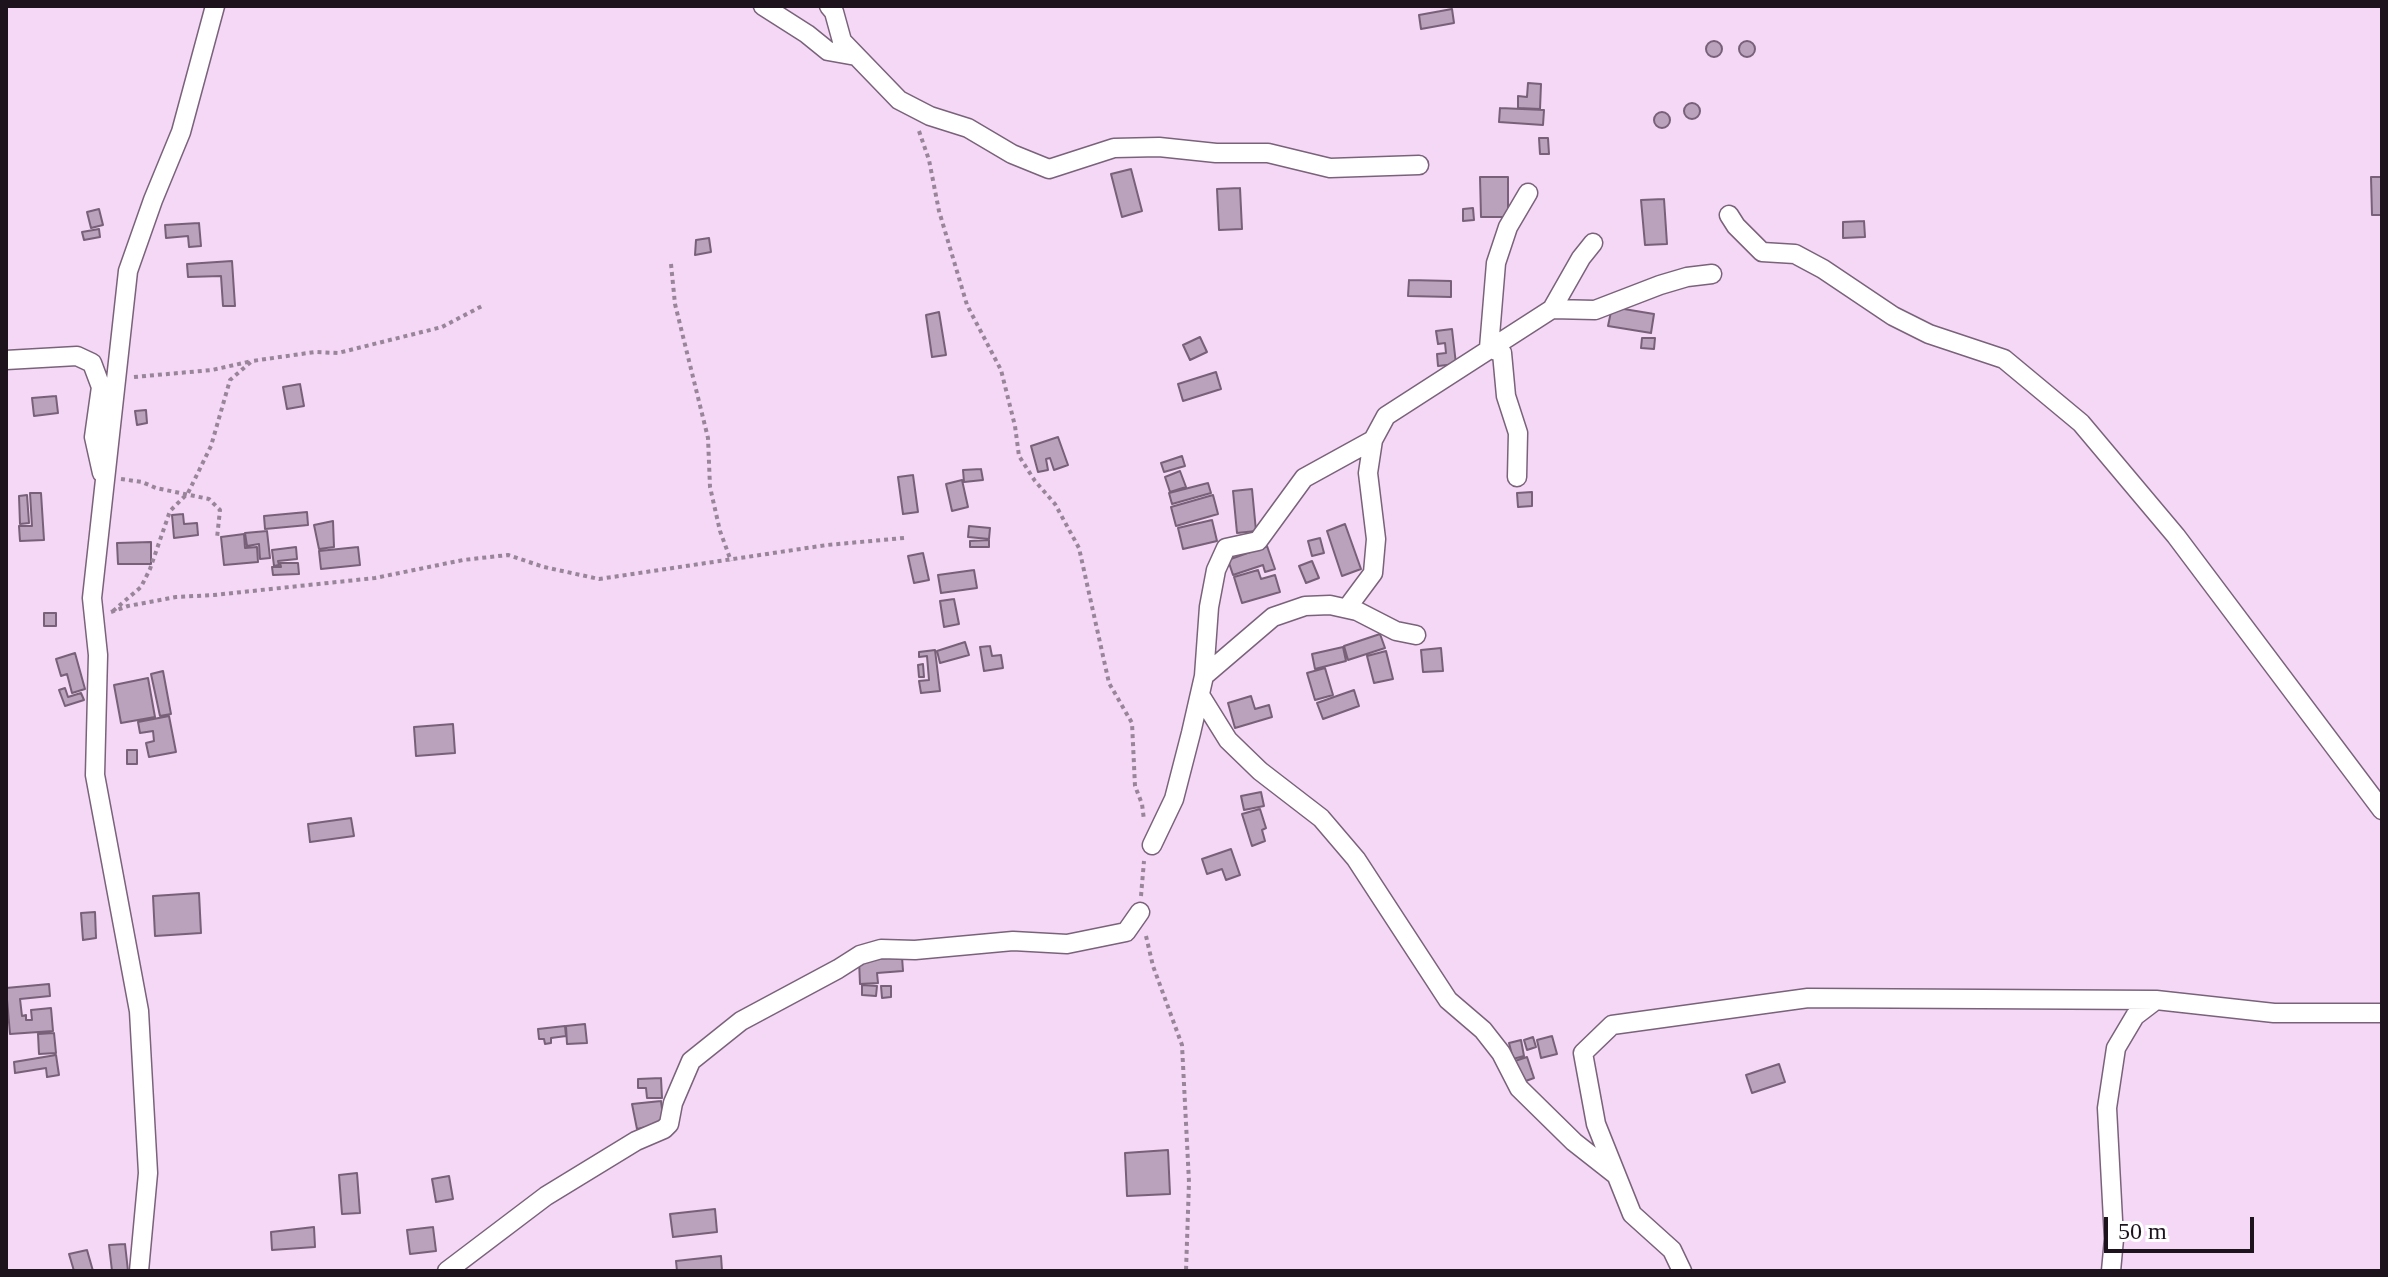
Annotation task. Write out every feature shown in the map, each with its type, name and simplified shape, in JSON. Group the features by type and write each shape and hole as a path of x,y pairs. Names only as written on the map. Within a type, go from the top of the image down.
{"street":[{"path":"139,1271 148,1173 139,1011 95,775 98,655 103,616 92,598 128,271 181,132 215,6"},
{"path":"763,6 828,51 856,56"},
{"path":"829,6 834,12 842,41 899,100 918,111 968,128 1012,154 1049,169 1114,148 1159,147 1216,153 1268,153 1330,168 1419,165"},
{"path":"1489,348 1496,263 1508,227 1528,193"},
{"path":"1729,215 1762,252 1795,254 1905,322 1929,334 2004,359 2081,423 2176,536 2382,810"},
{"path":"1347,608 1373,573 1376,539 1368,473 1373,440 1386,416 1552,309 1593,243"},
{"path":"1552,309 1595,310 1660,285 1712,274"},
{"path":"1489,348 1502,353 1506,396 1518,433 1517,477"},
{"path":"6,360 77,356 92,363 101,387 94,437 106,482"},
{"path":"1152,845 1174,799 1200,695 1209,607 1216,570 1226,548 1258,541 1304,478 1373,440"},
{"path":"1204,676 1273,617 1305,606 1347,608 1396,631 1416,635"},
{"path":"1200,695 1228,740 1260,771 1321,818 1356,859 1448,1000 1483,1030 1501,1053 1519,1088 1574,1142 1616,1175"},
{"path":"447,1271 546,1196 636,1141 664,1129 669,1124 673,1103 691,1061 741,1021 860,955 881,949 915,950 1013,941 1067,944 1126,932 1140,912"},
{"path":"1682,1271 1672,1250 1632,1214 1596,1124 1583,1053 1612,1025 1808,998 2156,1000 2274,1013 2382,1013"},
{"path":"2111,1271 2114,1239 2107,1108 2116,1048 2135,1016 2156,1000"}],"path":[{"path":"918,111 916,125 929,160 939,211 967,305 1001,370 1019,456 1055,504 1079,548 1109,683 1132,723 1135,786 1142,804 1144,827 1152,845 1144,855 1140,912 1153,966 1182,1045 1189,1182 1186,1271"},
{"path":"671,264 675,304 708,438 710,487 731,561"},
{"path":"113,390 117,381 147,374 212,370 315,352 338,353 442,327 484,305"},
{"path":"103,616 141,587 170,511 188,493 211,446 230,380 252,361"},
{"path":"106,482 142,482 209,499 220,510 217,538"},
{"path":"103,616 128,606 176,597 362,579 508,555 544,567 599,579 827,545 904,538"}],"building":[{"path":"1452,9 1454,23 1421,29 1419,15"},
{"path":"1714,41 1720,43 1720,55 1714,57 1708,55 1706,49 1708,43"},
{"path":"1747,41 1753,43 1753,55 1747,57 1741,55 1739,49 1741,43"},
{"path":"1528,83 1541,84 1540,109 1518,108 1518,96 1527,97"},
{"path":"1692,103 1698,105 1698,117 1692,119 1686,117 1684,111 1686,105"},
{"path":"1500,108 1544,110 1543,125 1499,122"},
{"path":"1662,112 1668,114 1668,126 1662,128 1656,126 1654,120 1656,114"},
{"path":"1539,138 1548,138 1549,154 1540,154"},
{"path":"1131,169 1142,211 1122,217 1111,174"},
{"path":"1480,177 1508,177 1508,217 1481,217"},
{"path":"2371,177 2382,177 2382,215 2372,215"},
{"path":"1240,188 1242,229 1219,230 1217,189"},
{"path":"1664,199 1667,244 1645,245 1641,200"},
{"path":"1473,208 1474,220 1463,221 1463,209"},
{"path":"99,209 103,225 91,228 87,212"},
{"path":"1864,221 1865,237 1843,238 1843,222"},
{"path":"199,223 201,246 189,247 188,236 166,238 165,225"},
{"path":"99,229 100,237 84,240 82,232"},
{"path":"709,238 711,252 695,255 696,240"},
{"path":"232,261 235,306 223,306 221,276 188,277 187,264"},
{"path":"1409,280 1451,281 1451,297 1408,296"},
{"path":"1612,307 1654,314 1651,333 1608,326"},
{"path":"939,312 946,355 932,357 926,315"},
{"path":"1452,329 1456,364 1438,366 1437,354 1446,353 1445,343 1438,344 1436,331"},
{"path":"1200,337 1207,352 1190,360 1183,345"},
{"path":"1642,338 1655,338 1654,349 1641,348"},
{"path":"1216,372 1221,389 1183,401 1178,384"},
{"path":"300,384 304,406 287,409 283,387"},
{"path":"56,396 58,413 34,416 32,398"},
{"path":"146,410 147,423 137,425 135,411"},
{"path":"1058,437 1068,465 1054,470 1050,458 1046,459 1048,470 1038,472 1031,446"},
{"path":"1182,456 1185,466 1164,472 1161,463"},
{"path":"981,469 983,480 964,482 963,470"},
{"path":"1180,471 1186,487 1170,492 1165,477"},
{"path":"913,475 918,512 903,514 898,477"},
{"path":"962,480 968,507 952,511 946,484"},
{"path":"1208,483 1211,493 1172,504 1169,493"},
{"path":"1252,489 1256,531 1237,533 1233,491"},
{"path":"1532,492 1532,506 1518,507 1517,493"},
{"path":"30,493 41,493 44,540 20,541 19,526 32,526"},
{"path":"27,495 29,523 20,524 19,496"},
{"path":"1213,495 1218,514 1176,526 1171,507"},
{"path":"307,512 308,525 265,529 264,516"},
{"path":"183,514 184,524 197,523 198,535 174,538 172,515"},
{"path":"1212,520 1217,541 1183,549 1178,528"},
{"path":"333,521 334,547 319,549 314,525"},
{"path":"1345,524 1361,569 1342,576 1327,531"},
{"path":"969,526 990,528 989,539 968,537"},
{"path":"267,531 270,558 260,559 259,544 247,546 245,533"},
{"path":"244,534 245,548 257,547 258,562 224,565 221,537"},
{"path":"1320,538 1324,553 1312,556 1308,541"},
{"path":"989,540 989,547 970,547 970,541"},
{"path":"151,542 151,564 118,564 117,543"},
{"path":"1267,546 1275,569 1265,572 1263,565 1233,575 1228,560"},
{"path":"296,547 297,559 278,561 279,565 274,566 272,550"},
{"path":"358,547 360,565 321,569 319,551"},
{"path":"923,553 929,580 914,583 908,556"},
{"path":"1312,561 1319,578 1306,583 1299,566"},
{"path":"280,563 298,563 299,574 273,575 272,567 281,567"},
{"path":"974,570 977,588 941,593 938,575"},
{"path":"1258,570 1261,579 1275,575 1280,592 1242,603 1234,577"},
{"path":"954,599 959,624 944,627 940,601"},
{"path":"44,613 56,613 56,626 44,626"},
{"path":"1380,634 1385,648 1348,660 1344,646"},
{"path":"965,642 969,655 940,663 937,651"},
{"path":"990,646 992,656 1001,655 1003,668 984,671 980,647"},
{"path":"1343,647 1346,661 1315,669 1312,654"},
{"path":"1441,648 1443,671 1423,672 1421,650"},
{"path":"935,650 940,691 921,693 919,681 929,680 927,656 919,657 919,652"},
{"path":"1386,651 1393,679 1374,683 1367,656"},
{"path":"75,653 85,689 72,693 67,674 61,676 56,659"},
{"path":"923,664 924,677 919,677 918,665"},
{"path":"1325,668 1333,695 1315,700 1307,673"},
{"path":"163,671 171,714 160,716 151,674"},
{"path":"148,678 155,717 121,723 114,685"},
{"path":"65,688 68,697 81,693 84,700 65,706 59,690"},
{"path":"1354,690 1359,706 1323,719 1317,703"},
{"path":"1251,696 1255,709 1269,705 1272,717 1235,728 1228,703"},
{"path":"169,716 176,752 149,757 146,743 154,741 153,731 140,733 138,722"},
{"path":"453,724 455,753 416,756 414,727"},
{"path":"127,750 137,750 137,764 127,764"},
{"path":"1261,792 1264,806 1244,810 1241,796"},
{"path":"1260,809 1266,828 1262,830 1265,841 1252,846 1242,814"},
{"path":"351,818 354,836 310,842 308,824"},
{"path":"1231,849 1240,875 1226,880 1222,869 1207,874 1202,859"},
{"path":"199,893 201,933 155,936 153,896"},
{"path":"95,912 96,938 83,940 81,913"},
{"path":"902,957 903,971 877,973 878,983 860,984 859,960"},
{"path":"49,984 50,996 20,999 22,1016 26,1015 26,1020 32,1020 31,1010 51,1008 53,1031 10,1034 6,988"},
{"path":"862,985 877,986 876,996 862,995"},
{"path":"881,986 891,986 891,997 882,998"},
{"path":"585,1024 587,1043 567,1044 566,1026"},
{"path":"565,1026 566,1036 551,1038 551,1043 545,1044 544,1039 539,1039 538,1029"},
{"path":"54,1033 56,1053 39,1054 38,1034"},
{"path":"1552,1036 1557,1054 1541,1058 1537,1040"},
{"path":"1533,1037 1536,1047 1527,1050 1524,1040"},
{"path":"1521,1040 1524,1056 1513,1059 1509,1043"},
{"path":"56,1055 59,1075 47,1077 46,1068 15,1073 14,1062"},
{"path":"1527,1057 1534,1078 1523,1082 1515,1061"},
{"path":"1779,1064 1785,1082 1752,1093 1746,1075"},
{"path":"661,1078 662,1098 647,1098 646,1088 638,1088 638,1079"},
{"path":"661,1101 664,1123 637,1129 632,1104"},
{"path":"1168,1150 1170,1194 1127,1196 1125,1153"},
{"path":"357,1173 360,1213 342,1214 339,1175"},
{"path":"449,1176 453,1199 436,1202 432,1179"},
{"path":"715,1209 717,1232 673,1237 670,1214"},
{"path":"314,1227 315,1247 272,1250 271,1232"},
{"path":"433,1227 436,1251 410,1254 407,1230"},
{"path":"125,1244 128,1271 112,1271 109,1245"},
{"path":"87,1250 93,1271 74,1271 69,1254"},
{"path":"721,1256 722,1271 677,1271 676,1261"}]}
